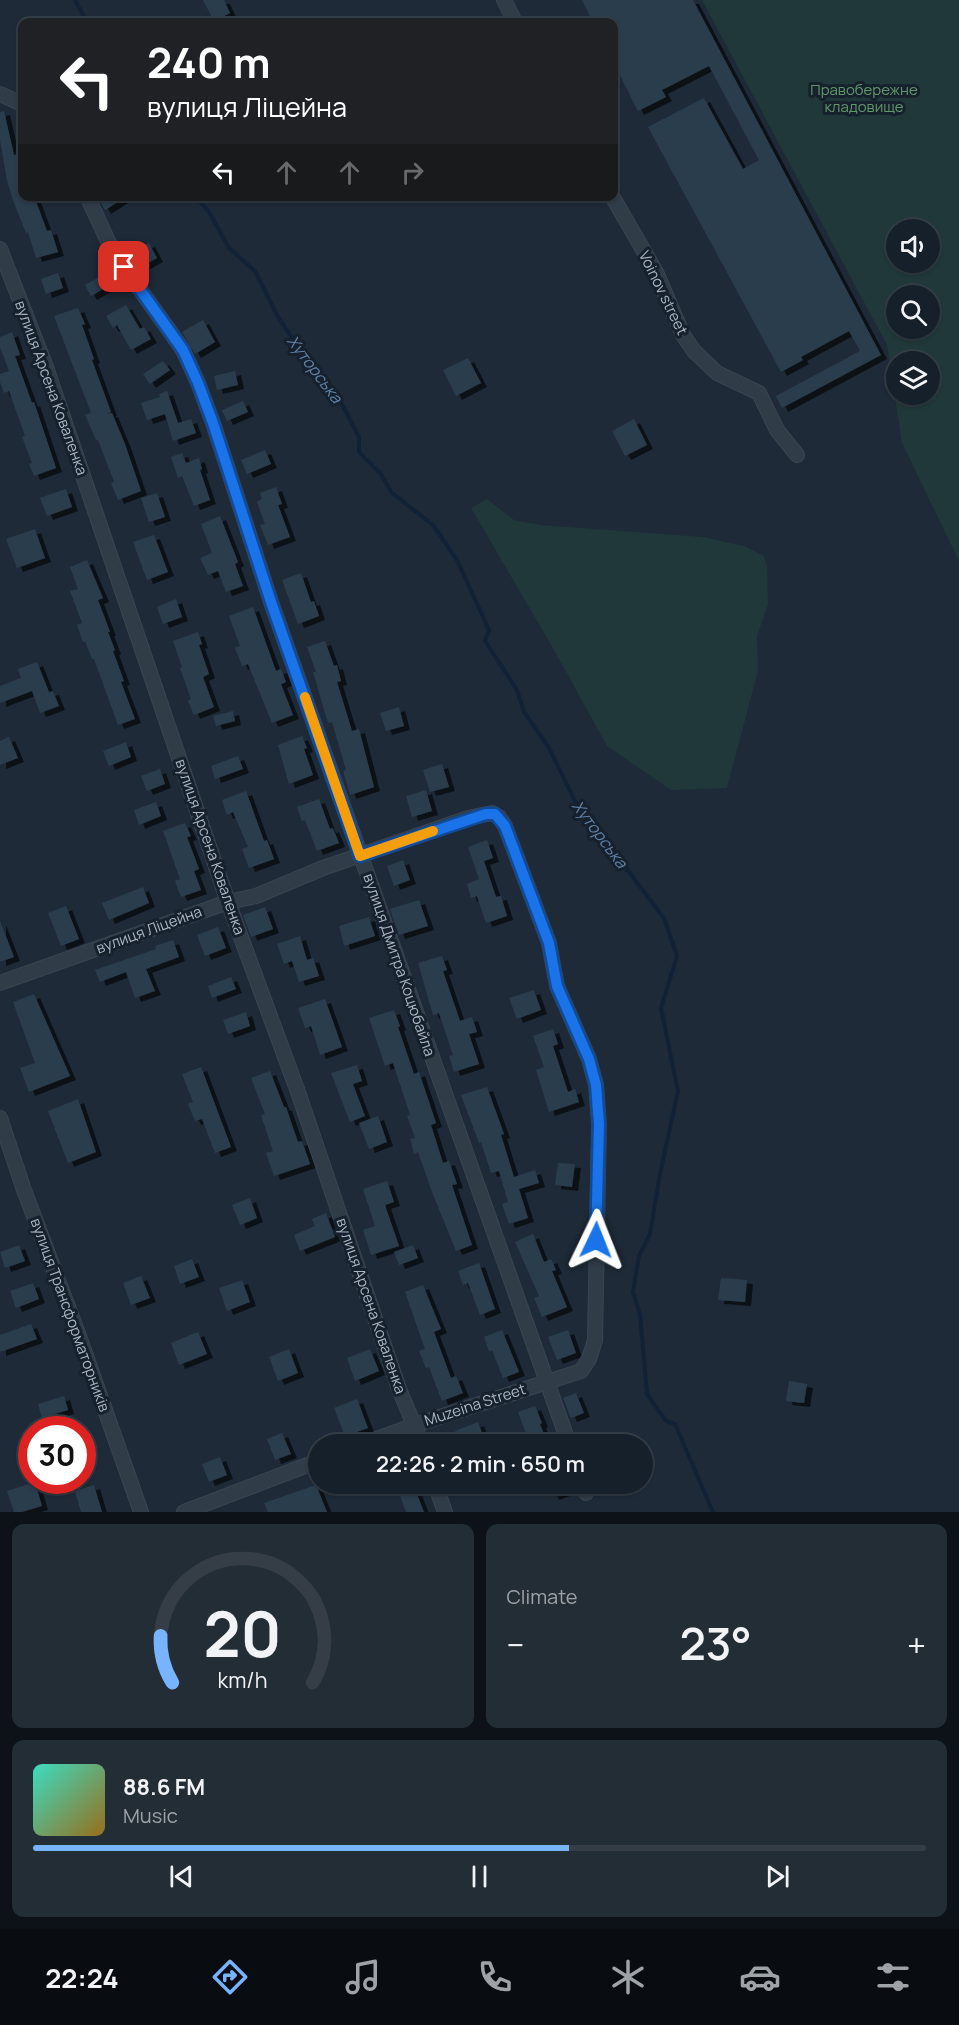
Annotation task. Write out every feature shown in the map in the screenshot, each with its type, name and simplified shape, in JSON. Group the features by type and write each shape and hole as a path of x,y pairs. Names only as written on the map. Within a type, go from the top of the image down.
{"street":[{"path":"504,0 513,18"},
{"path":"0,94 18,102"},
{"name":"вулиця Дмитра Коцюбайла","path":"89,201 108,241 183,350 198,383 271,602 565,1434"},
{"name":"Voinov street","path":"615,201 656,272 683,335 694,351 717,373 759,393 777,430 796,455"},
{"name":"вулиця Арсена Коваленка","path":"0,249 46,367 228,902 298,1092 399,1389 418,1434"},
{"name":"вулиця Ліцейна","path":"0,983 228,902 256,896 323,868 468,818 492,813 499,817 505,826 549,943 557,986 589,1059 596,1085 599,1124 595,1332 593,1350 586,1365"},
{"name":"вулиця Трансформаторників","path":"0,1118 141,1512"},
{"name":"Muzeina Street","path":"390,1434 580,1371 586,1365"},
{"path":"184,1512 308,1465"},
{"path":"439,1494 445,1512"}],"green space":[{"name":"Правобережне кладовище","path":"702,0 959,0 959,561 902,443 896,405 940,405 940,351 888,351 887,345"},
{"path":"487,499 514,520 540,525 703,537 744,546 764,556 767,565 768,604 757,636 758,671 727,788 671,790 607,746 471,508"}],"building":[{"path":"203,0 224,0 230,13 220,18 212,18"},
{"path":"582,0 693,0 881,355 782,408 776,396 860,351 849,331 801,357 803,360 781,372 648,127 704,98 743,169 759,160 709,66 662,90 666,97 638,111 618,71 618,18 591,18"},
{"path":"4,111 14,155 18,154 18,201 36,201 47,231 51,230 58,252 36,258 7,181 0,139 0,112"},
{"path":"100,201 119,201 105,210"},
{"path":"149,243 157,258 139,268 130,253"},
{"path":"58,273 63,288 46,294 41,279"},
{"path":"106,273 112,284 91,296 85,285"},
{"path":"126,305 140,329 144,327 151,339 131,350 117,325 113,328 106,316"},
{"path":"78,308 85,324 82,325 94,359 92,360 111,412 107,414 112,413 141,491 118,500 111,483 114,482 98,440 85,415 91,413 54,316"},
{"path":"203,320 215,342 195,354 182,332"},
{"path":"12,332 20,355 15,356 32,403 34,402 56,468 34,476 29,464 32,463 22,437 25,436 9,391 4,393 0,382 0,374 9,371 0,347 0,337"},
{"path":"468,358 481,383 456,396 443,370"},
{"path":"163,361 170,370 150,384 143,374"},
{"path":"235,371 238,385 217,390 214,376"},
{"path":"167,391 178,423 191,419 196,433 173,441 165,414 147,420 141,403 160,397 159,394"},
{"path":"243,401 248,412 227,421 222,410"},
{"path":"634,419 647,445 625,456 612,431"},
{"path":"265,450 271,464 247,474 241,460"},
{"path":"182,453 186,463 199,458 202,469 200,470 210,500 194,506 182,476 178,478 171,457"},
{"path":"276,487 282,504 278,505 290,537 268,545 260,525 265,524 257,502 262,499 260,493"},
{"path":"66,489 72,507 47,516 40,498"},
{"path":"157,493 165,517 149,522 141,498"},
{"path":"220,516 238,562 235,564 243,586 226,592 218,571 208,575 200,558 212,553 201,524"},
{"path":"35,529 45,558 17,568 6,539"},
{"path":"154,535 168,572 147,580 133,542"},
{"path":"87,560 103,598 98,600 124,681 121,682 135,719 118,725 94,659 85,641 83,642 77,625 82,623 70,591 78,589 70,567"},
{"path":"301,573 311,602 314,601 319,616 298,624 282,580"},
{"path":"176,599 182,617 163,624 157,607"},
{"path":"253,607 276,671 281,669 286,682 281,684 293,715 272,723 248,664 242,666 235,648 240,646 229,616"},
{"path":"198,632 202,644 199,645 209,674 203,677 214,707 194,715 188,701 191,699 173,641"},
{"path":"325,641 334,666 337,665 341,681 337,682 352,731 359,729 374,787 350,795 343,771 346,770 332,722 328,723 313,672 316,672 307,647"},
{"path":"37,662 49,692 53,691 59,706 40,713 32,691 0,703 0,686 21,678 18,669"},
{"path":"399,707 404,726 386,731 380,713"},
{"path":"233,711 235,721 216,726 213,716"},
{"path":"302,736 313,775 289,784 278,745"},
{"path":"9,737 18,758 0,765 0,741"},
{"path":"126,742 131,757 109,766 103,751"},
{"path":"238,756 243,769 215,779 211,766"},
{"path":"442,764 449,787 430,792 423,770"},
{"path":"160,769 165,784 147,791 141,776"},
{"path":"426,790 432,811 412,817 406,796"},
{"path":"246,791 264,841 267,840 274,859 249,868 242,849 248,847 233,812 227,815 222,800"},
{"path":"319,799 330,829 333,828 339,843 317,851 305,820 302,821 297,807"},
{"path":"156,802 161,816 139,825 134,810"},
{"path":"185,823 191,836 187,837 199,869 194,871 201,890 181,897 175,881 180,879 163,831"},
{"path":"487,840 493,858 484,861 496,897 501,896 507,916 486,923 477,896 471,898 467,884 479,879 468,847"},
{"path":"403,860 410,880 394,886 387,866"},
{"path":"143,887 149,903 109,920 102,903"},
{"path":"419,900 428,926 399,935 390,909"},
{"path":"66,906 79,939 61,946 48,913"},
{"path":"265,907 273,929 251,937 243,915"},
{"path":"369,917 375,936 344,946 339,926"},
{"path":"0,921 14,957 0,962"},
{"path":"218,927 226,948 205,956 197,935"},
{"path":"300,936 307,960 313,958 319,976 299,982 292,961 284,964 277,944"},
{"path":"173,940 179,957 146,969 155,991 135,998 126,972 100,982 95,970 156,949 155,946"},
{"path":"442,956 447,970 443,971 460,1021 472,1017 477,1032 469,1034 479,1064 454,1072 449,1056 453,1055 439,1013 433,1015 418,963"},
{"path":"231,977 236,989 212,998 208,986"},
{"path":"534,990 541,1010 517,1019 509,998"},
{"path":"34,994 70,1076 29,1092 20,1068 35,1063 13,1002"},
{"path":"325,999 342,1047 320,1055 311,1026 305,1028 298,1008"},
{"path":"394,1010 414,1074 419,1072 436,1123 431,1125 443,1163 449,1161 457,1184 452,1185 472,1245 456,1251 418,1152 414,1154 410,1139 415,1138 407,1116 410,1115 393,1063 385,1066 369,1018"},
{"path":"246,1012 250,1026 228,1034 223,1020"},
{"path":"553,1029 558,1044 553,1046 568,1092 575,1089 579,1102 549,1112 536,1070 544,1067 533,1036"},
{"path":"357,1065 362,1081 353,1084 365,1116 350,1122 331,1073"},
{"path":"201,1067 231,1147 215,1153 202,1119 195,1121 188,1104 193,1102 182,1074"},
{"path":"270,1071 298,1142 302,1141 310,1164 274,1176 266,1153 273,1151 261,1115 265,1114 251,1078"},
{"path":"487,1087 504,1134 501,1135 514,1177 535,1170 539,1183 519,1189 528,1218 509,1224 502,1204 508,1202 499,1171 491,1173 461,1095"},
{"path":"78,1099 96,1152 68,1163 48,1111"},
{"path":"378,1116 387,1142 369,1149 359,1123"},
{"path":"558,1163 575,1164 572,1187 555,1185"},
{"path":"387,1181 394,1202 385,1205 399,1246 371,1255 363,1230 375,1226 363,1189"},
{"path":"250,1198 257,1218 240,1225 232,1205"},
{"path":"326,1213 335,1237 300,1251 294,1235 315,1226 312,1219"},
{"path":"533,1234 544,1262 551,1259 556,1270 552,1271 567,1307 542,1317 534,1298 539,1296 515,1242"},
{"path":"19,1245 25,1261 5,1268 0,1252"},
{"path":"413,1245 418,1258 399,1265 394,1252"},
{"path":"192,1259 199,1277 180,1284 174,1266"},
{"path":"479,1263 495,1309 480,1315 468,1283 463,1285 458,1271"},
{"path":"141,1276 150,1298 131,1305 123,1283"},
{"path":"721,1278 747,1280 745,1302 718,1300"},
{"path":"242,1280 250,1302 227,1311 219,1288"},
{"path":"33,1283 39,1299 16,1308 10,1291"},
{"path":"423,1285 441,1329 434,1332 451,1378 456,1376 463,1393 442,1401 429,1367 426,1368 419,1351 425,1349 405,1292"},
{"path":"31,1324 37,1339 0,1352 0,1335"},
{"path":"502,1330 519,1372 503,1378 484,1337"},
{"path":"568,1330 576,1353 557,1360 548,1337"},
{"path":"198,1332 207,1354 179,1365 171,1343"},
{"path":"289,1349 298,1373 278,1381 269,1357"},
{"path":"370,1349 379,1371 355,1381 347,1358"},
{"path":"789,1381 807,1384 804,1403 786,1401"},
{"path":"576,1393 584,1413 571,1418 563,1398"},
{"path":"64,1396 68,1410 41,1416 38,1404"},
{"path":"357,1399 368,1428 344,1434 334,1408"},
{"path":"535,1406 544,1434 526,1434 518,1412"},
{"path":"478,1422 482,1434 456,1434 455,1431"},
{"path":"282,1433 291,1454 275,1460 267,1439"},
{"path":"220,1457 227,1475 209,1482 202,1464"},
{"path":"18,1487 18,1494 38,1494 42,1506 14,1512 7,1491"},
{"path":"308,1488 308,1494 320,1494 327,1512 268,1512 264,1503"},
{"path":"96,1492 102,1512 81,1512 76,1494 96,1494"},
{"path":"400,1494 417,1494 424,1512 406,1512"}],"waterway":[{"name":"Хуторська","path":"75,0 85,18"},
{"name":"Хуторська","path":"199,201 209,212 229,248 255,271 278,317 307,360 335,391 359,437 359,452 381,474 392,493 433,525 457,560 489,630 485,641 517,690 524,712 549,748 575,801 664,918 677,956 661,1008 678,1091 650,1234 639,1256 633,1292 640,1314 647,1394 666,1421 675,1424 713,1512"}],"slow traffic":[{"path":"305,697 360,856 433,831"}],"route":[{"path":"124,267 183,350 198,383 271,602 360,856 468,818 486,814 495,814 505,826 549,943 557,986 589,1059 596,1085 599,1124 596,1240"}]}
